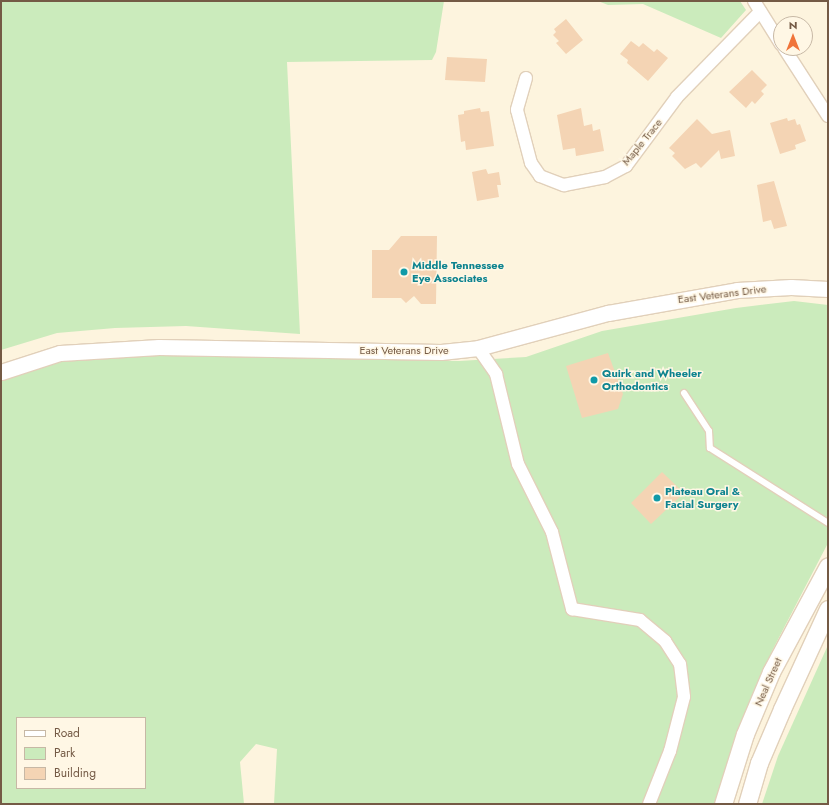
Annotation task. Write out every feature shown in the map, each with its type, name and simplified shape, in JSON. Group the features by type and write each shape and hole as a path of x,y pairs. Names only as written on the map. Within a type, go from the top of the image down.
{"main road":[{"name":"Neal Street","path":"723,804 745,734 771,672 828,566"},
{"name":"Neal Street","path":"747,804 759,763 782,708 828,609"}],"street":[{"path":"754,1 773,32"},
{"name":"Maple Trace","path":"526,78 517,110 531,163 540,176 564,186 605,177 626,166 677,97 760,12"},
{"path":"789,56 826,110"},
{"name":"East Veterans Drive","path":"1,372 60,353 159,347 441,352 478,348 608,313 737,290 791,287 828,289"},
{"path":"478,348 496,374 518,464 552,532 572,609 640,620 665,641 680,664 684,697 670,751 649,804"}],"lane":[{"path":"684,393 709,431 710,448 828,523"}],"green space":[{"path":"1,1 444,1 436,52 432,60 287,62 300,334 186,326 115,328 57,333 1,350"},
{"path":"598,1 740,1 746,10 721,38 643,4 608,5"},
{"path":"794,301 828,305 828,543 773,649 741,722 714,804 274,804 277,749 256,744 240,762 244,804 1,804 1,381 37,366 73,359 140,355 459,361 526,357 602,331 736,308"},
{"path":"828,645 828,804 762,804 778,756"}],"building":[{"path":"566,19 583,40 566,54 556,43 559,41 553,35 556,32 554,29"},
{"path":"631,41 639,47 643,43 654,52 657,49 668,58 648,81 627,63 628,60 620,54"},
{"path":"447,57 487,59 485,82 445,80"},
{"path":"752,70 767,85 761,91 764,94 755,104 752,101 746,108 729,92"},
{"path":"480,108 481,112 489,111 494,146 466,150 465,141 461,142 458,115 464,114 464,111"},
{"path":"581,108 584,126 592,124 593,131 600,129 604,151 576,156 575,148 563,150 557,115"},
{"path":"787,118 788,121 795,119 797,125 800,124 806,141 795,145 796,149 780,154 770,123"},
{"path":"697,119 712,134 730,130 735,156 721,159 719,150 701,168 696,163 685,169 672,156 675,153 669,148"},
{"path":"486,169 488,174 499,172 501,185 497,185 499,197 477,201 472,172"},
{"path":"774,181 787,226 774,229 771,220 763,222 757,185"},
{"name":"Middle Tennessee Eye Associates","path":"401,236 437,236 436,304 421,304 414,296 406,303 401,298 372,298 372,250 389,250"},
{"name":"Quirk and Wheeler Orthodontics","path":"608,353 623,394 618,409 582,418 566,366"},
{"name":"Plateau Oral & Facial Surgery","path":"662,472 684,493 651,524 631,503"}],"place":[{"name":"Middle Tennessee Eye Associates","path":"404,272"},
{"name":"Quirk and Wheeler Orthodontics","path":"594,380"},
{"name":"Plateau Oral & Facial Surgery","path":"657,498"}]}
